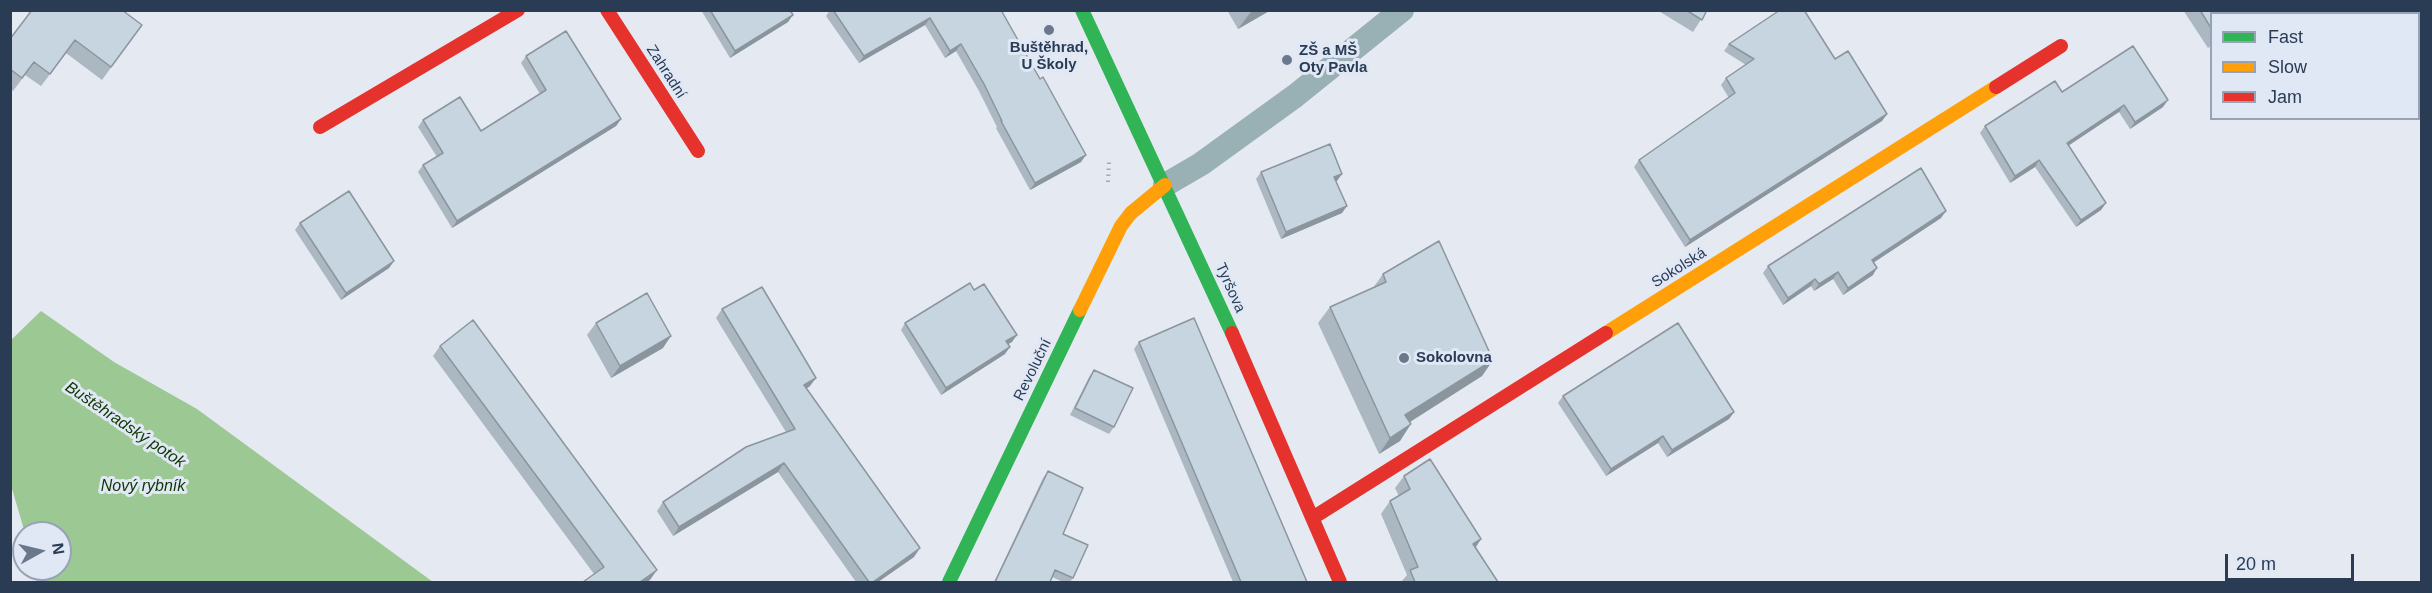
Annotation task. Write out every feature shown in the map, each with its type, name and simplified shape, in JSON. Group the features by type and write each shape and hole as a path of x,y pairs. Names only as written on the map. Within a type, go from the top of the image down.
{"street":[{"path":"320,127 518,10"},
{"name":"Zahradní","path":"607,10 699,151"},
{"name":"Tyršova","path":"1082,10 1165,185 1314,518 1340,582"},
{"name":"Sokolská","path":"1314,518 2061,46"},
{"name":"Revoluční","path":"949,582 1121,226 1144,201 1165,185"}],"lane":[{"path":"1165,185 1201,164 1295,96 1402,10"}],"water":[{"name":"Nový rybník","path":"41,311 114,362 197,409 433,582 43,582 72,581 72,521 21,521 10,482 11,340"}],"building":[{"path":"32,10 122,10 142,25 111,67 75,40 50,74 34,62 22,78 10,69 10,39"},
{"path":"710,10 790,10 793,15 735,51"},
{"path":"833,10 1001,10 1040,79 1043,77 1086,155 1035,183 961,44 950,51 930,18 864,56"},
{"path":"1686,10 1707,10 1702,20"},
{"path":"1780,10 1804,10 1835,59 1848,51 1887,114 1690,240 1639,160 1735,93 1726,78 1754,59 1729,44"},
{"path":"2200,10 2280,10 2278,12 2210,12 2210,26"},
{"path":"566,31 621,119 457,221 423,165 443,153 423,120 460,97 481,131 546,90 526,56"},
{"path":"2133,46 2168,100 2135,122 2124,105 2067,143 2106,203 2081,220 2039,160 2015,176 1985,126 2055,81 2062,92"},
{"path":"1330,144 1342,174 1334,177 1347,206 1286,232 1261,172"},
{"path":"1921,168 1946,211 1872,260 1877,268 1848,288 1838,272 1819,284 1815,279 1788,298 1768,266"},
{"path":"349,191 394,261 346,293 300,223"},
{"name":"Sokolovna","path":"1439,241 1493,360 1405,415 1411,424 1390,438 1330,307 1386,282 1383,274"},
{"path":"970,283 974,290 984,284 1017,335 1006,341 1010,347 946,388 905,323"},
{"path":"762,287 816,378 804,385 920,548 873,582 869,582 784,463 679,527 663,502 746,447 795,429 722,309"},
{"path":"647,293 671,336 620,366 596,323"},
{"path":"1194,318 1307,582 1241,582 1139,342"},
{"path":"473,320 657,570 640,582 583,582 604,567 440,346"},
{"path":"1678,323 1734,412 1672,450 1663,436 1611,469 1563,396"},
{"path":"1094,370 1133,388 1114,427 1075,408"},
{"path":"1430,459 1481,539 1473,544 1498,582 1415,582 1410,570 1418,567 1390,501 1410,489 1404,476"},
{"path":"1048,471 1083,488 1063,534 1088,545 1073,578 1055,570 1050,582 995,582"}],"traffic: fast":[{"path":"1082,10 1232,333"},
{"path":"949,582 1080,310"}],"traffic: slow":[{"path":"1606,333 1996,87"},
{"path":"1080,310 1121,226 1131,213 1165,185"}],"traffic: jam":[{"path":"320,127 518,10"},
{"path":"607,10 698,151"},
{"path":"1996,87 2061,46"},
{"path":"1232,333 1340,582"},
{"path":"1314,517 1606,333"}],"place":[{"name":"Buštěhrad, U Školy","path":"1049,30"},
{"name":"ZŠ a MŠ Oty Pavla","path":"1287,60"},
{"name":"Sokolovna","path":"1404,358"}],"water label":[{"name":"Buštěhradský potok","path":"125,425"}]}
